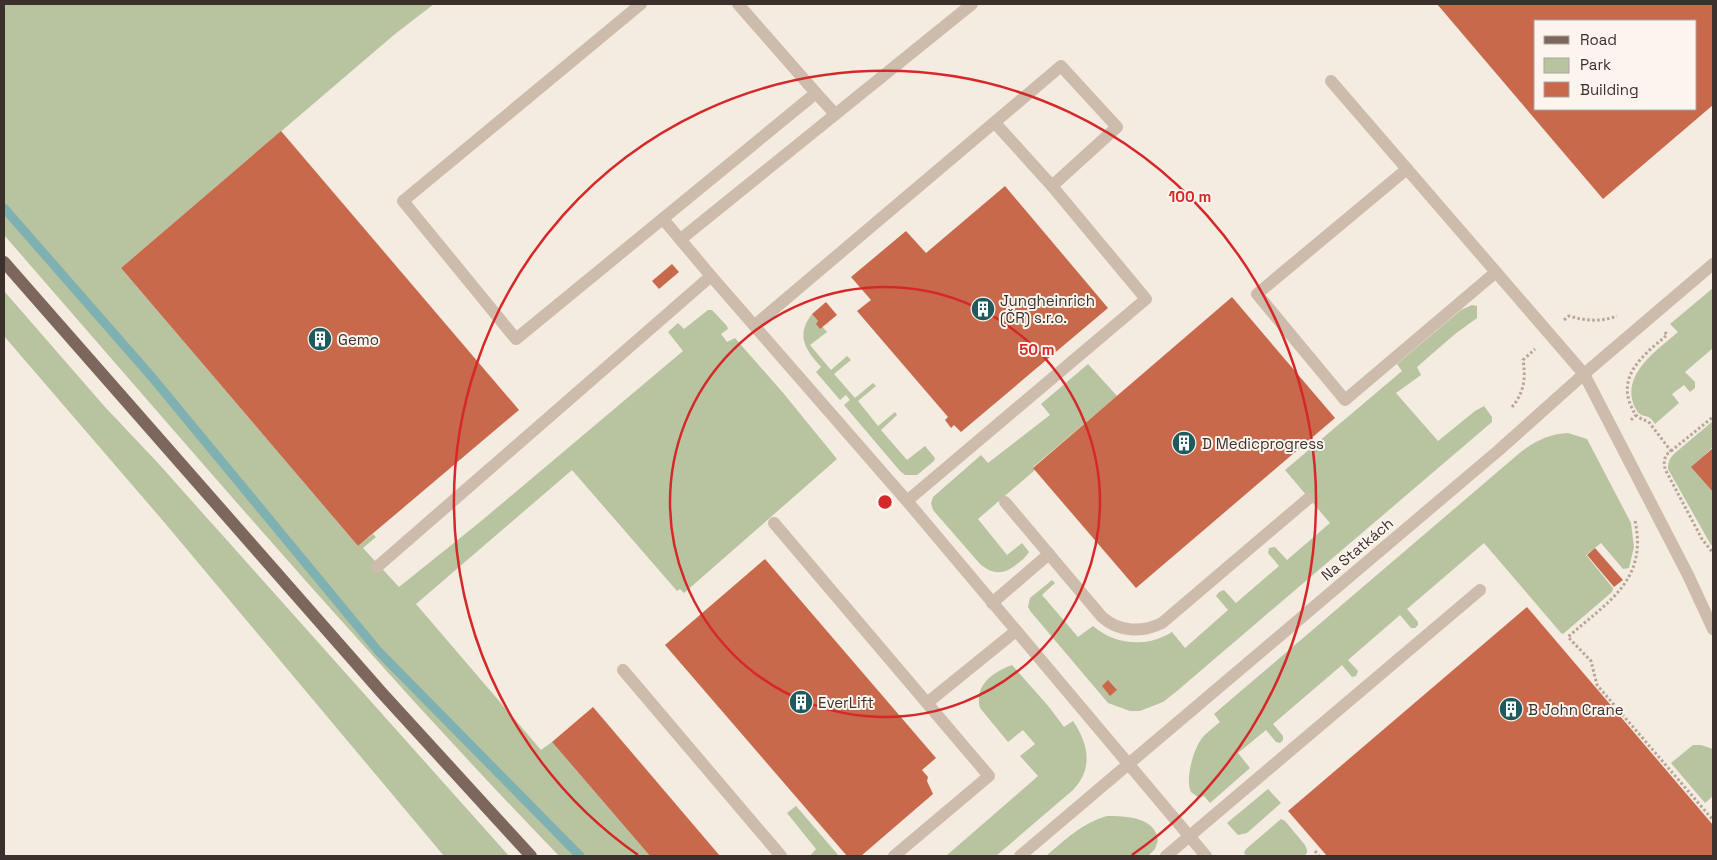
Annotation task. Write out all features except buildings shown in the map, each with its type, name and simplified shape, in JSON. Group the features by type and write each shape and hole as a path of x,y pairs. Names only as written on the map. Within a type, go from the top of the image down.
{"main road":[{"path":"4,262 382,693 531,856"}],"street":[{"path":"641,4 403,201 516,339 816,93"},
{"path":"738,4 835,114"},
{"path":"681,240 972,4"},
{"path":"755,325 1061,66 1117,127 1052,186"},
{"path":"1331,81 1584,374 1688,575 1713,629"},
{"path":"907,501 1146,299 1052,186 994,122"},
{"path":"1407,168 1257,294 1345,400 1496,272"},
{"path":"663,219 907,501 1206,856"},
{"name":"Na Statkách","path":"1020,856 1499,450 1584,374 1713,264"},
{"path":"378,567 711,276"},
{"path":"1005,502 1106,620 1118,627 1137,630 1147,629 1162,623 1309,498"},
{"path":"774,523 989,776 894,856"},
{"path":"992,603 1049,554"},
{"path":"1166,856 1480,590"},
{"path":"927,703 1016,632"},
{"path":"623,670 781,856"}],"path":[{"path":"1569,316 1581,320 1601,321 1616,317 1624,312"},
{"path":"1650,317 1667,335 1641,357 1632,371 1628,386 1629,401 1636,415 1641,420 1648,421 1671,451"},
{"path":"1510,410 1519,399 1523,385 1525,371 1523,360"},
{"path":"1713,417 1666,455 1664,461 1665,470 1702,540 1713,553"},
{"path":"1635,519 1638,534 1638,550 1630,576 1622,587 1568,637 1591,661 1597,685 1713,820"},
{"path":"1315,851 1319,856"}],"green space":[{"path":"4,4 434,4 395,34 121,268 358,546 373,534 376,537 363,548 399,587 480,522 683,351 668,332 678,323 684,329 708,310 712,310 727,326 728,329 721,334 727,342 735,338 837,459 684,593 680,589 677,591 572,470 416,604 541,750 552,742 650,856 559,856 416,704 347,627 4,235"},
{"path":"1713,288 1713,348 1685,372 1695,382 1695,388 1690,392 1684,385 1672,394 1679,403 1655,424 1650,418 1637,411 1632,399 1632,387 1635,376 1650,356 1678,332 1670,324"},
{"path":"4,291 105,407 157,462 509,856 444,856 164,522 4,336"},
{"path":"1472,305 1477,306 1477,318 1455,334 1417,367 1421,375 1396,393 1438,441 1484,406 1492,417 1492,422 1163,702 1140,711 1130,711 1108,703 1031,612 1028,607 1030,598 1052,580 1055,583 1042,595 1078,637 1093,626 1111,637 1131,642 1152,640 1172,632 1185,648 1228,610 1216,596 1219,592 1224,590 1236,603 1279,566 1268,553 1269,548 1275,547 1287,560 1330,523 1285,470 1402,371 1397,364 1461,310"},
{"path":"812,314 827,332 810,345 831,370 847,356 851,360 834,374 855,398 873,383 876,386 858,401 878,426 895,412 897,415 881,430 907,460 925,446 935,458 917,475 905,475 900,471 844,405 850,400 846,395 840,400 816,372 821,367 807,349 803,336 804,329"},
{"path":"1088,364 1117,396 1033,467 1035,470 978,519 1007,555 1022,543 1029,552 1022,560 1008,570 994,572 989,570 980,564 933,510 931,503 933,497 981,455 988,463 1050,415 1041,404"},
{"path":"1713,421 1713,447 1692,467 1713,492 1713,545 1711,545 1668,469 1673,455"},
{"path":"1568,433 1587,439 1631,523 1634,547 1629,568 1623,569 1601,543 1586,555 1613,588 1612,592 1563,634 1484,543 1407,609 1418,622 1415,628 1411,628 1400,615 1348,660 1358,671 1356,676 1352,677 1342,665 1273,724 1283,736 1283,740 1280,743 1276,742 1266,730 1238,753 1250,768 1210,803 1204,796 1199,798 1191,792 1189,772 1196,750 1202,738 1220,722 1214,714 1522,451 1544,438"},
{"path":"1012,665 1064,727 1073,721 1085,747 1086,764 1084,773 1080,782 1073,790 996,856 946,856 1038,776 1020,756 1035,744 1023,730 1008,742 980,708 979,700 982,686 998,671"},
{"path":"1693,745 1701,745 1713,749 1713,796 1705,803 1671,763"},
{"path":"1268,789 1281,803 1247,833 1238,835 1227,823"},
{"path":"796,806 839,856 810,856 816,849 787,813"},
{"path":"1107,816 1138,819 1146,822 1156,832 1158,840 1155,849 1148,856 1046,856 1082,828"},
{"path":"1281,819 1285,821 1305,845 1307,853 1304,856 1246,856 1244,853 1246,849"}],"waterway":[{"path":"4,208 151,376 379,652 580,856"}],"place":[{"name":"Jungheinrich (ČR) s.r.o.","path":"983,309"},
{"name":"Gemo","path":"320,339"},
{"name":"D Medicprogress","path":"1184,443"},
{"name":"EverLift","path":"801,702"},
{"name":"B John Crane","path":"1511,709"}]}
